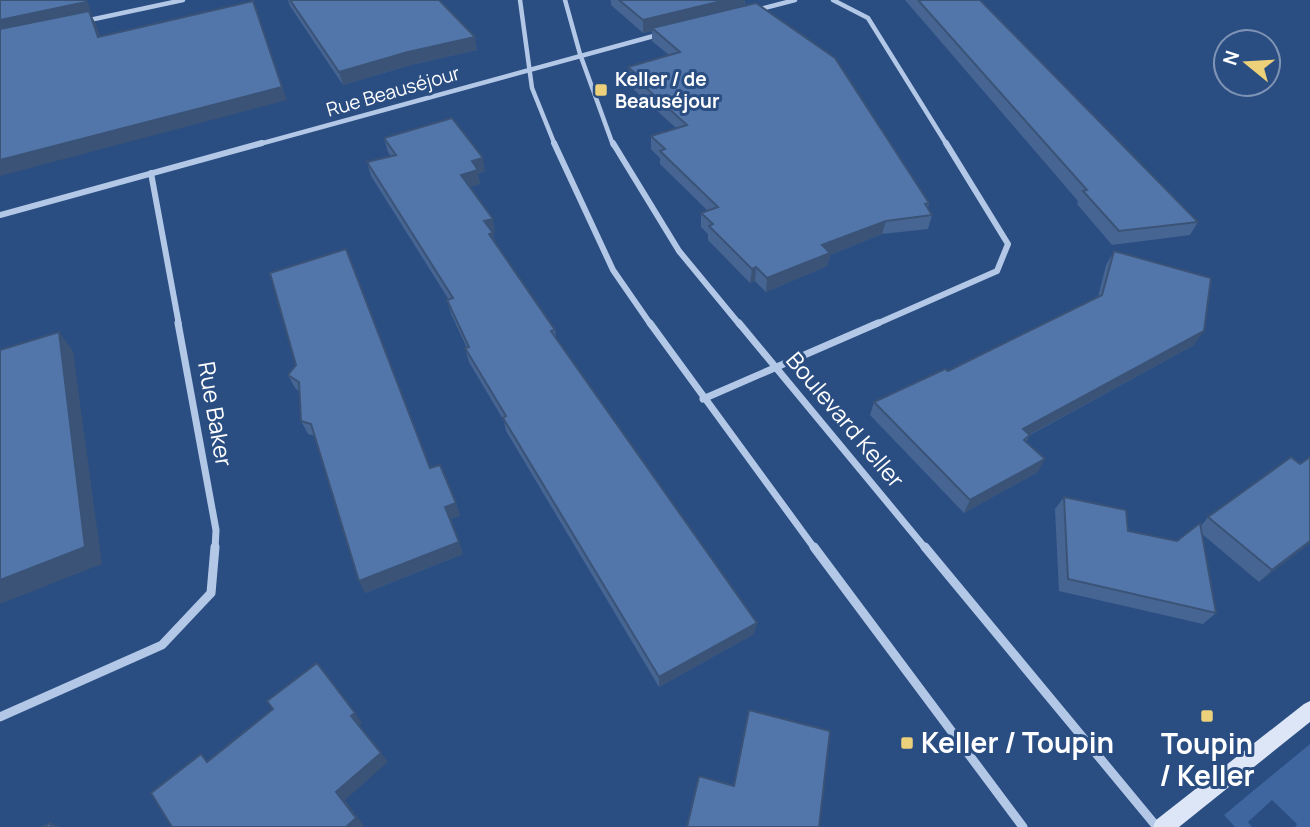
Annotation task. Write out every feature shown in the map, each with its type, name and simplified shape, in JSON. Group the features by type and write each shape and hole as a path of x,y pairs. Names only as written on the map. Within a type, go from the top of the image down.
{"street":[{"path":"147,0 148,7"},
{"path":"81,22 183,0"},
{"path":"520,0 532,88 564,169 613,270 703,399 1023,827"},
{"name":"Boulevard Keller","path":"565,0 580,54 614,147 679,251 1157,827"},
{"path":"755,10 795,0"},
{"path":"703,399 997,271 1008,244 868,18 833,0"},
{"name":"Rue Beauséjour","path":"0,215 662,33"},
{"name":"Rue Baker","path":"0,717 162,645 211,593 216,530 151,173"},
{"path":"1163,827 1310,710"}],"shaded area":[{"path":"1310,744 1310,827 1295,827 1297,824 1272,800 1248,822 1252,827 1235,827 1224,815"}],"building":[{"path":"0,0 85,0 86,2 0,20"},
{"path":"290,0 439,0 475,37 408,52 339,72"},
{"path":"619,0 726,0 643,20"},
{"path":"918,0 980,0 1198,222 1119,231 1083,191 1087,190"},
{"path":"253,1 282,87 0,160 0,29 89,11 98,37"},
{"path":"756,3 835,58 929,203 925,204 932,215 886,221 822,245 830,253 767,278 756,267 752,269 709,226 713,224 701,213 718,207 660,151 665,149 651,136 687,125 633,76 637,75 628,67 680,52 652,28"},
{"path":"452,118 483,158 472,161 478,170 461,175 493,219 484,221 493,233 489,234 555,330 551,331 757,623 659,677 503,418 506,416 465,348 469,347 447,300 453,298 367,162 396,155 384,138"},
{"path":"346,249 430,468 440,465 456,503 445,507 459,542 359,581 311,424 301,421 299,382 288,375 296,365 270,273"},
{"path":"1114,251 1211,278 1204,331 1023,429 1030,435 1024,440 1045,459 970,500 874,402 945,369 948,371 1102,295"},
{"path":"59,332 85,547 0,580 0,350"},
{"path":"1291,457 1300,464 1310,457 1310,541 1272,570 1208,517"},
{"path":"1064,497 1126,510 1128,531 1177,541 1200,523 1216,613 1068,579"},
{"path":"317,663 355,713 351,716 381,753 336,792 356,818 346,827 172,827 151,793 201,754 207,762 273,709 267,701"},
{"path":"749,710 830,731 819,827 687,827 699,776 734,786"}],"place":[{"name":"Keller / de Beauséjour","path":"601,90"},
{"name":"Toupin / Keller","path":"1207,716"},
{"name":"Keller / Toupin","path":"907,743"}]}
